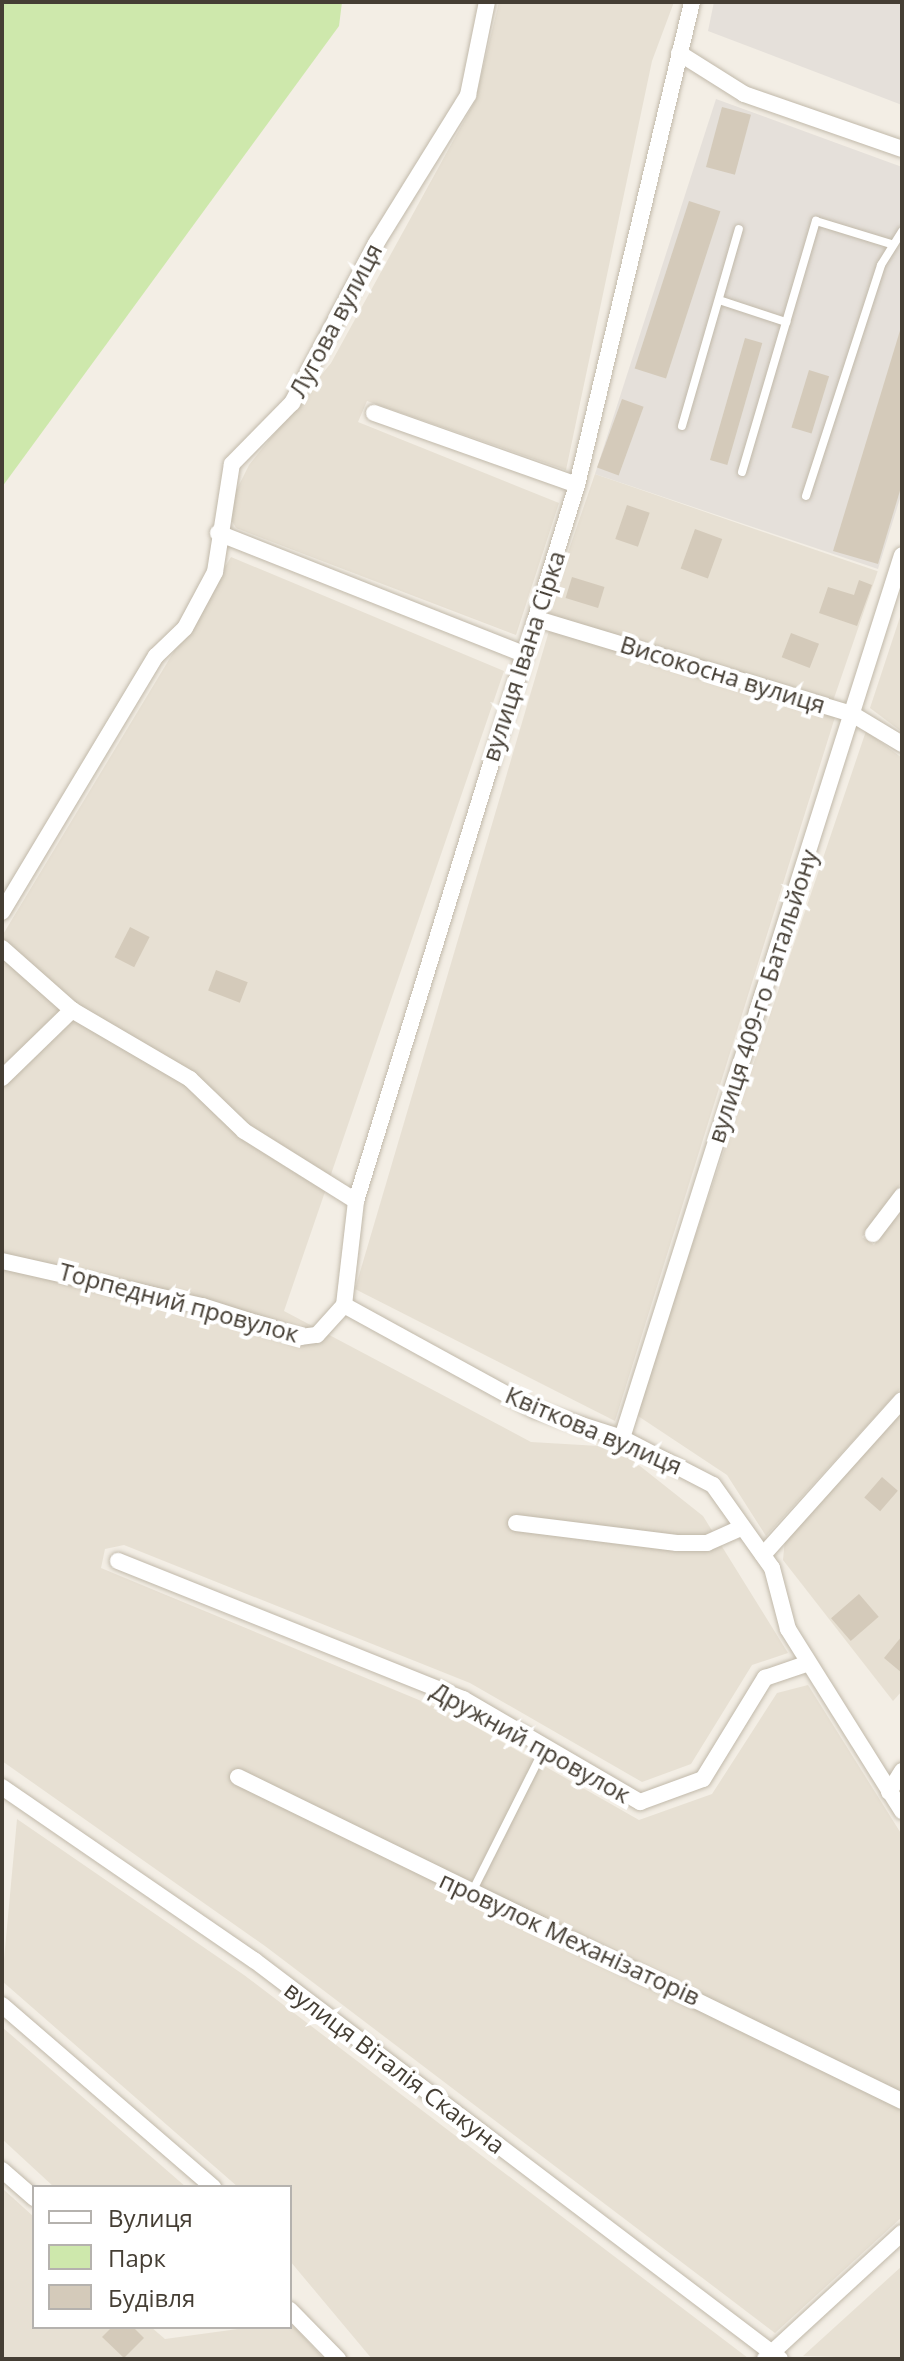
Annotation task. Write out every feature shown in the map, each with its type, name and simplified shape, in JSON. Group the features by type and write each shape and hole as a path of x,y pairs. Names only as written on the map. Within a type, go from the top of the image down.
{"street":[{"name":"Лугова вулиця","path":"2,912 156,656 185,628 215,572 218,533 232,464 292,403 377,242 468,95 487,2"},
{"name":"вулиця Івана Сірка","path":"344,1305 356,1201 521,653 537,619 577,485 692,2"},
{"path":"679,53 744,94 902,149"},
{"path":"374,413 577,485"},
{"path":"218,533 521,653"},
{"name":"вулиця 409-го Батальйону","path":"622,1438 902,555"},
{"name":"Високосна вулиця","path":"537,619 852,714 902,744"},
{"path":"2,948 72,1010 190,1079 244,1131 356,1201"},
{"path":"2,1078 72,1010"},
{"path":"873,1234 902,1196"},
{"name":"Торпедний провулок","path":"2,1261 202,1306 300,1337 317,1335 344,1305"},
{"name":"Квіткова вулиця","path":"344,1305 535,1410 622,1438 702,1476 763,1555 788,1629 902,1811"},
{"path":"763,1555 902,1400"},
{"path":"516,1523 707,1543 743,1527"},
{"name":"Дружний провулок","path":"118,1561 463,1699 640,1802 703,1779 765,1678 809,1663"},
{"path":"889,1792 902,1771"},
{"name":"провулок Механізаторів","path":"238,1777 902,2101"},
{"path":"2,1787 2,1795"},
{"name":"вулиця Віталія Скакуна","path":"2,1787 254,1960 772,2357"},
{"path":"2,2005 211,2185"},
{"path":"2,2170 32,2196"},
{"path":"772,2357 902,2233"},
{"path":"292,2312 338,2359"}],"lane":[{"path":"742,472 816,221 891,244"},
{"path":"682,426 739,229"},
{"path":"806,496 891,244 902,231"},
{"path":"719,300 786,322"},
{"path":"472,1893 545,1747"}],"shaded area":[{"path":"499,2 674,2 652,61 566,470 367,401 358,422 559,503 516,635 236,528 226,511 249,465 331,363 475,101"},
{"path":"714,2 902,2 902,105 708,31"},
{"path":"716,99 902,167 902,492 878,569 595,474"},
{"path":"595,474 878,571 830,710 547,613"},
{"path":"231,557 504,671 284,1311 531,1442 616,1447 703,1516 788,1653 752,1665 691,1764 642,1782 470,1683 124,1545 105,1549 101,1568 455,1715 639,1820 712,1794 777,1693 808,1685 902,1835 902,2217 775,2333 265,1946 2,1761 2,936"},
{"path":"902,611 902,732 870,708"},
{"path":"549,631 703,670 835,717 615,1421 355,1289"},
{"path":"866,731 902,758 902,1182 862,1237 874,1245 902,1209 902,1387 766,1536 727,1475 635,1414"},
{"path":"902,1408 902,1691 893,1701 783,1560 785,1539"},
{"path":"17,1819 244,1975 748,2358 372,2359 292,2263 292,2185 236,2185 2,1981"},
{"path":"2,2027 184,2185 52,2185 2,2139"},
{"path":"2,2188 32,2215 32,2329 153,2329 165,2339 239,2329 292,2329 292,2324 324,2359 2,2359"},
{"path":"902,2266 902,2359 803,2356"}],"green space":[{"path":"2,2 342,2 339,26 2,487"}],"building":[{"path":"722,107 751,115 735,175 706,167"},
{"path":"689,201 720,211 666,379 635,368"},
{"path":"902,324 902,484 878,564 833,551"},
{"path":"745,338 762,343 727,465 710,460"},
{"path":"809,370 829,376 812,434 791,427"},
{"path":"622,399 644,407 619,475 597,468"},
{"path":"627,505 650,513 638,547 615,539"},
{"path":"695,529 722,539 708,578 681,568"},
{"path":"572,577 605,587 598,608 566,598"},
{"path":"859,580 872,585 857,626 819,613 828,587 854,595"},
{"path":"791,633 819,644 810,668 782,657"},
{"path":"130,927 150,937 134,967 115,957"},
{"path":"216,970 248,982 240,1003 208,991"},
{"path":"882,1477 898,1491 880,1511 864,1497"},
{"path":"859,1594 879,1617 851,1641 831,1618"},
{"path":"902,1636 902,1673 884,1658"},
{"path":"110,2329 135,2329 144,2338 124,2358 102,2337"}]}
